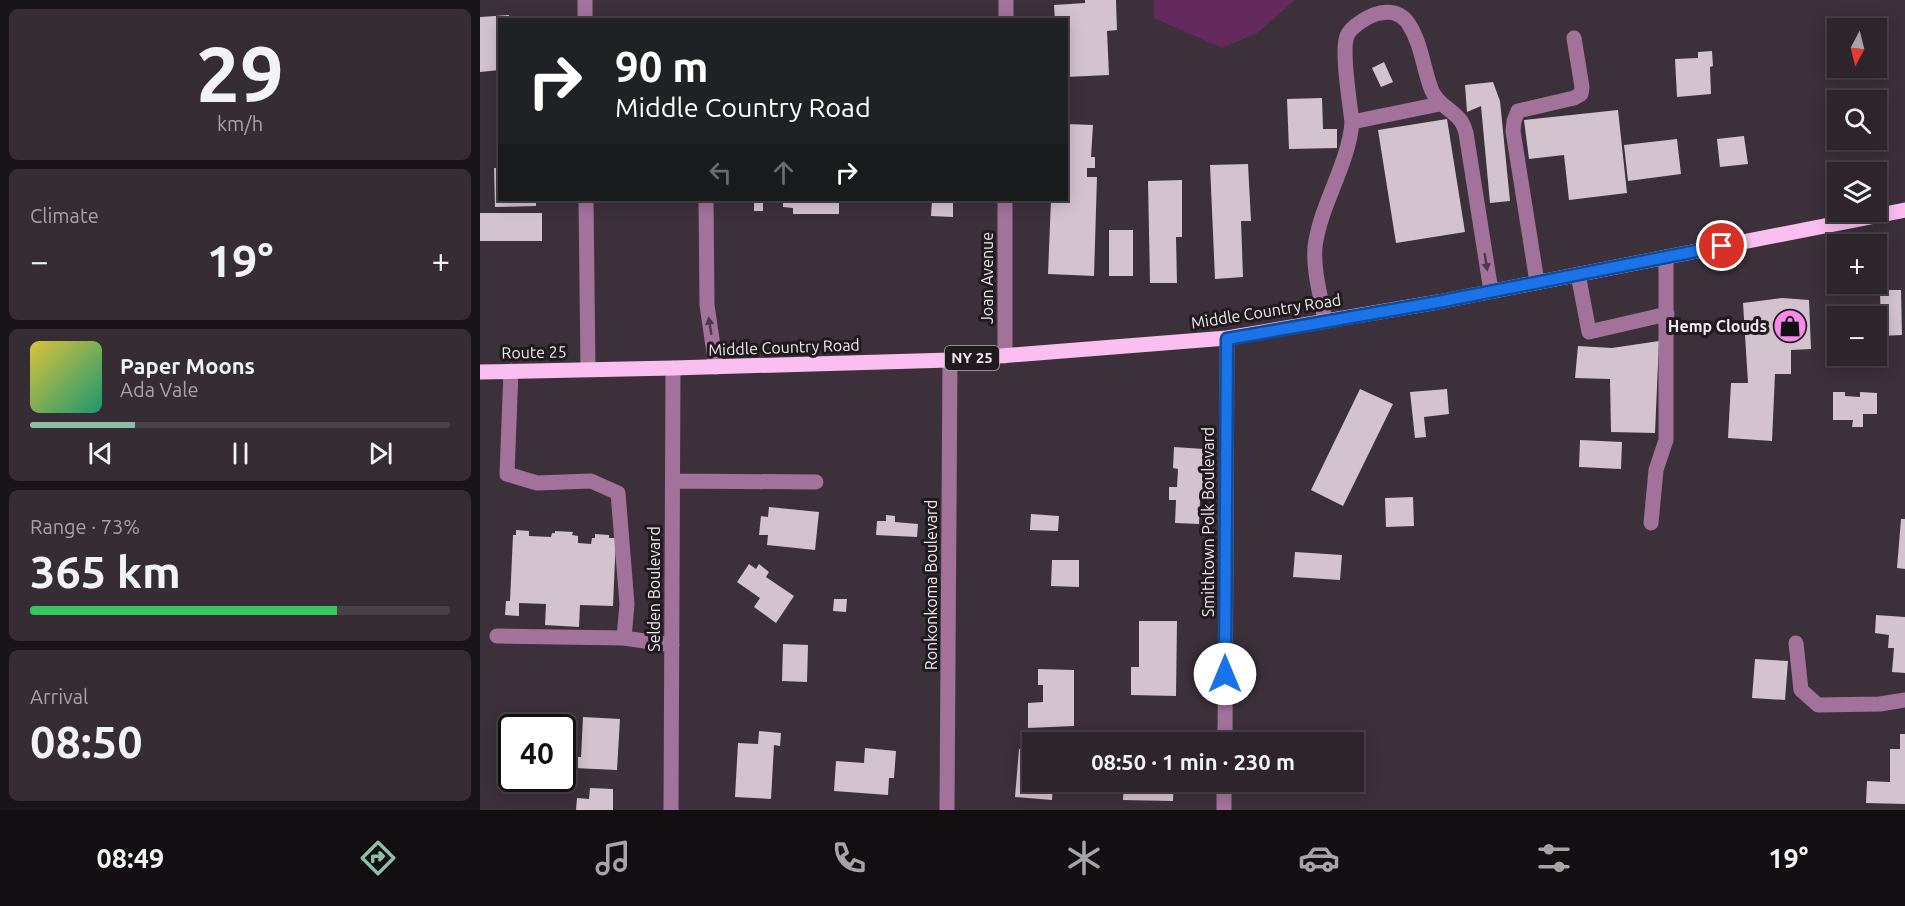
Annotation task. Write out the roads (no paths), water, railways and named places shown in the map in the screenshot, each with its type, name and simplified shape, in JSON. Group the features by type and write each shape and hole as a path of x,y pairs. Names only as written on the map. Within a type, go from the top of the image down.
{"main road":[{"name":"Middle Country Road","path":"588,369 950,360 1227,339 1491,291 1905,210"},
{"name":"Route 25","path":"480,372 588,369"}],"street":[{"path":"585,0 585,18"},
{"path":"1006,0 1006,18"},
{"path":"1325,321 1316,268 1316,244 1330,193 1352,134 1345,48 1347,36 1355,26 1378,13 1393,12 1401,15 1409,24 1422,51 1432,92 1440,104 1461,120 1467,133 1491,291"},
{"path":"1537,282 1512,131 1518,111 1574,98 1581,94 1582,87 1574,38"},
{"path":"1352,122 1440,104"},
{"path":"586,201 588,369"},
{"path":"706,201 707,305 716,367"},
{"name":"Joan Avenue","path":"1005,201 1005,357"},
{"path":"1651,524 1656,470 1666,440 1666,256"},
{"path":"1578,274 1589,332 1667,314"},
{"name":"Smithtown Polk Boulevard","path":"1225,732 1227,339"},
{"name":"Ronkonkoma Boulevard","path":"947,810 950,360"},
{"name":"Selden Boulevard","path":"671,810 673,368"},
{"path":"511,371 507,474 537,483 591,481 618,493 627,604 624,638"},
{"path":"673,481 816,482"},
{"path":"497,636 624,638 672,645"},
{"path":"1797,643 1801,690 1818,705 1880,704 1905,700"},
{"path":"1224,792 1224,810"}],"place":[{"name":"Hemp Clouds","path":"1790,326"}]}
